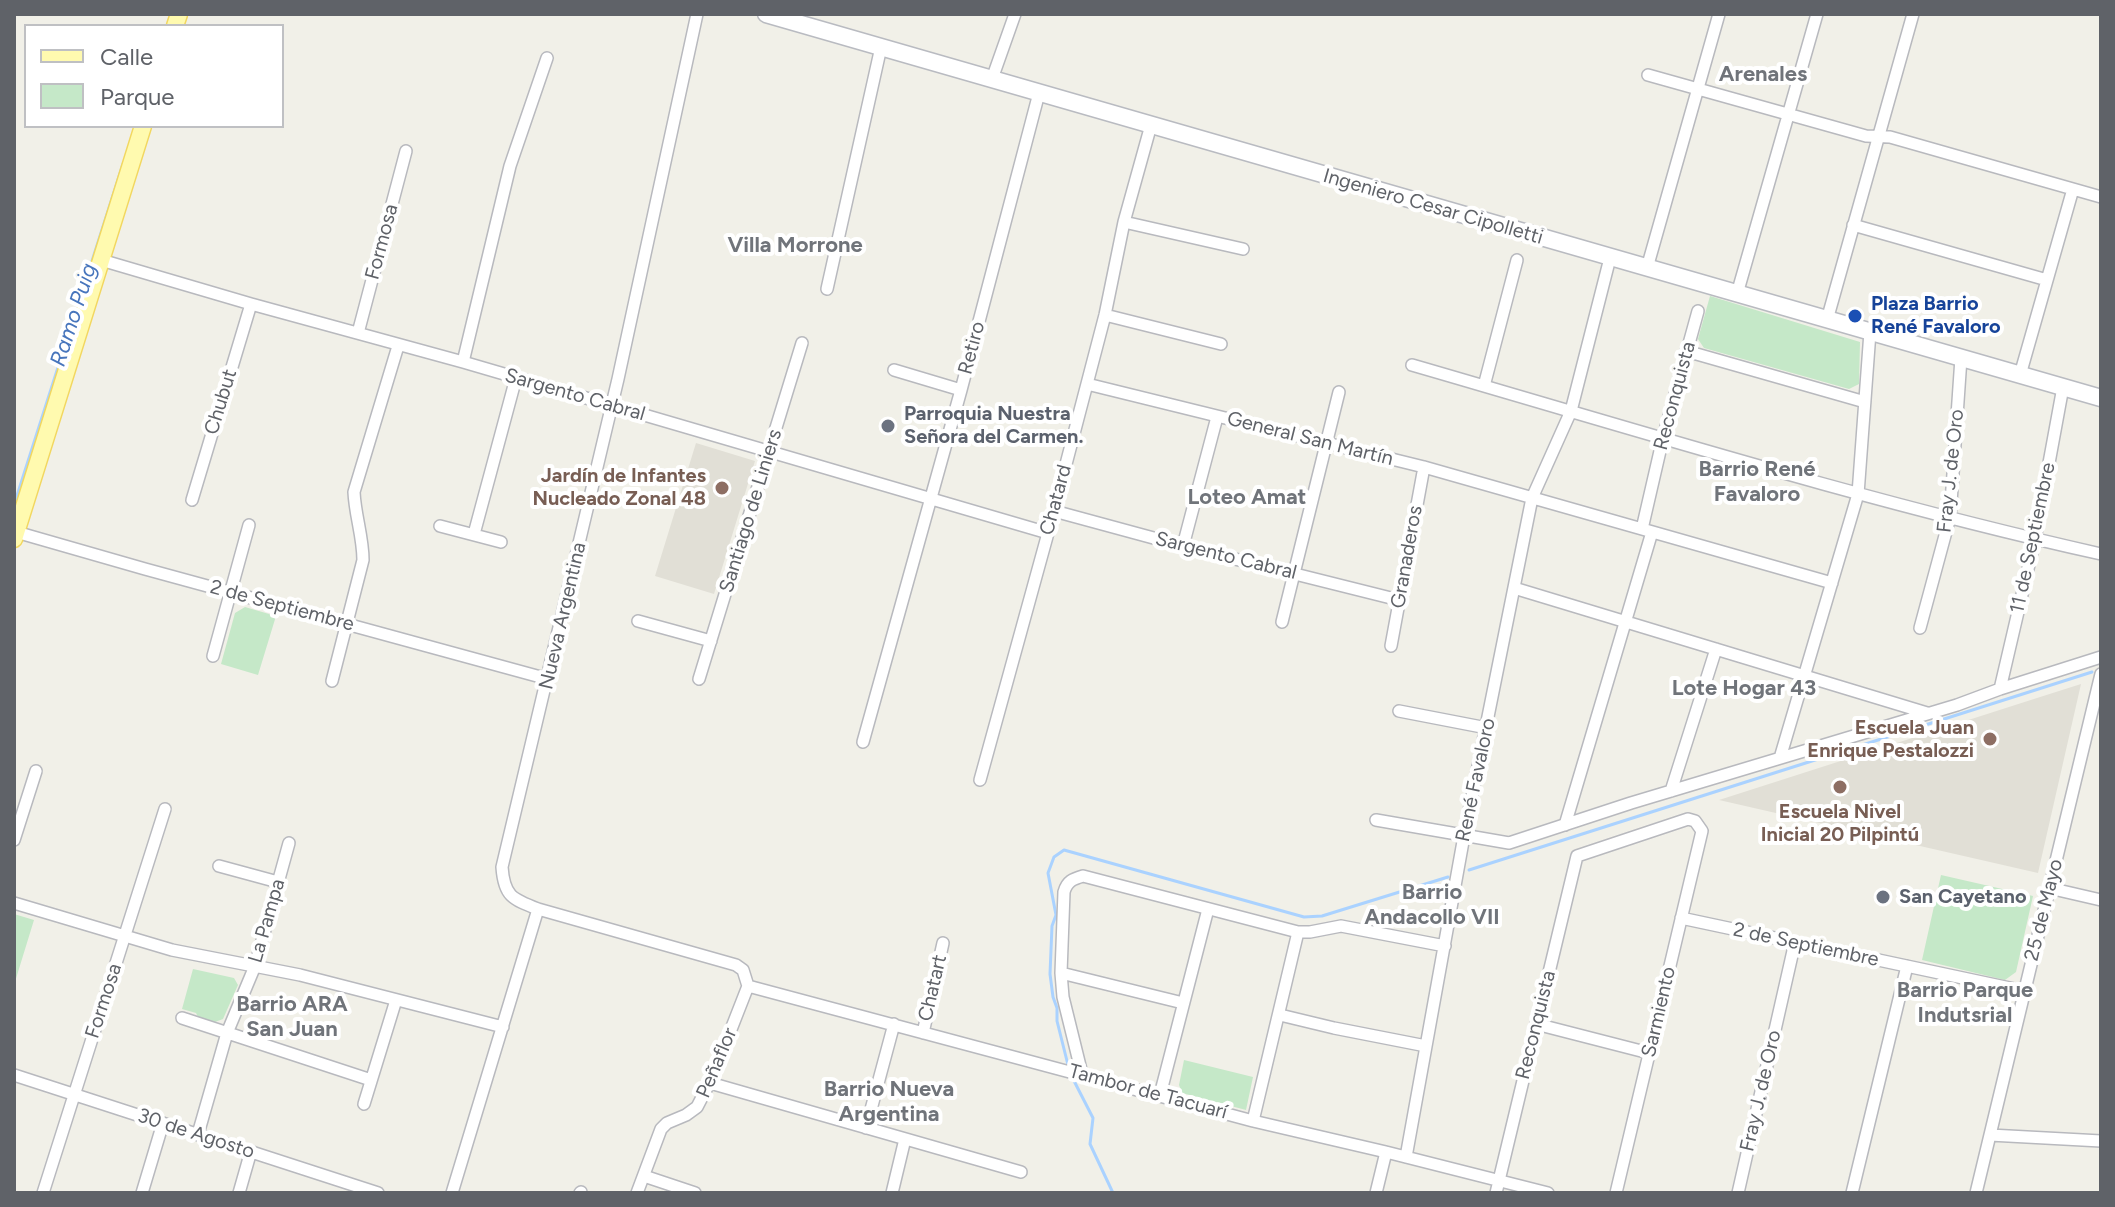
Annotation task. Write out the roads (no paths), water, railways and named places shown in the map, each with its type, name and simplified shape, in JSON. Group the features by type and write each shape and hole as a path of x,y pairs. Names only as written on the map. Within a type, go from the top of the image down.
{"main road":[{"path":"15,535 142,128"}],"street":[{"name":"Nueva Argentina","path":"697,14 612,407 502,867 504,886 519,902 736,965 743,970 748,986"},
{"name":"Ingeniero Cesar Cipolletti","path":"766,14 2101,398"},
{"path":"992,79 1015,14"},
{"path":"1647,268 1719,14"},
{"path":"1737,294 1817,14"},
{"path":"1827,320 1913,14"},
{"path":"827,289 881,47"},
{"path":"463,362 510,166 547,58"},
{"path":"1648,75 1866,136 1890,137 2101,197"},
{"name":"Retiro","path":"863,742 961,390 1039,93"},
{"name":"Chatard","path":"980,780 1054,511 1105,315 1124,222 1151,125"},
{"name":"Formosa","path":"358,333 406,151"},
{"path":"2020,375 2073,189"},
{"path":"1124,222 1243,249"},
{"path":"1853,225 2047,280"},
{"name":"René Favaloro","path":"1406,1157 1464,836 1532,498 1571,411 1610,258"},
{"name":"Sargento Cabral","path":"101,260 1048,533"},
{"path":"1484,386 1517,260"},
{"name":"Chubut","path":"192,500 251,304"},
{"name":"Reconquista","path":"1565,825 1625,622 1647,530 1663,438 1698,311"},
{"path":"1105,315 1221,344"},
{"path":"1780,758 1858,494 1870,332"},
{"name":"Santiago de Liniers","path":"699,679 802,343"},
{"path":"332,681 363,560 354,492 398,346"},
{"path":"1686,351 1865,402"},
{"name":"Fray J. de Oro","path":"1920,628 1950,517 1961,358"},
{"path":"1412,365 1858,494 2101,554"},
{"path":"894,370 961,390"},
{"path":"474,534 516,378"},
{"name":"General San Martín","path":"1087,384 1424,467 1832,583"},
{"name":"11 de Septiembre","path":"2000,689 2035,539 2063,387"},
{"path":"1282,622 1339,392"},
{"path":"1183,546 1217,417"},
{"name":"Granaderos","path":"1391,646 1424,467"},
{"name":"Sargento Cabral","path":"1054,511 1399,600"},
{"path":"213,656 249,525"},
{"path":"440,526 501,542"},
{"name":"2 de Septiembre","path":"15,535 548,679"},
{"path":"1514,588 1928,713"},
{"path":"638,621 711,641"},
{"path":"1671,791 1716,649"},
{"path":"1376,820 1509,843 2101,657"},
{"name":"25 de Mayo","path":"1976,1193 2099,693 2101,674"},
{"path":"1399,711 1487,728"},
{"path":"14,840 36,771"},
{"name":"Formosa","path":"43,1193 165,809"},
{"name":"Sarmiento","path":"1577,856 1688,819 1695,821 1702,831 1616,1193"},
{"name":"La Pampa","path":"198,1134 227,1033 255,966 289,843"},
{"name":"Reconquista","path":"1496,1193 1577,856"},
{"path":"219,866 278,882"},
{"path":"1079,1073 1061,973 1064,892 1072,879 1083,876 1298,932 1341,926 1445,946"},
{"path":"2049,888 2101,900"},
{"path":"14,903 172,950 300,975 503,1027"},
{"path":"452,1193 538,909"},
{"path":"1160,1095 1208,909"},
{"name":"2 de Septiembre","path":"1681,918 2024,991"},
{"path":"1253,1121 1298,932"},
{"name":"Fray J. de Oro","path":"1738,1193 1795,942"},
{"name":"Chatart","path":"923,1033 943,943"},
{"path":"1852,1193 1907,966"},
{"path":"1061,973 1183,1003"},
{"name":"Tambor de Tacuarí","path":"748,986 1253,1121 1548,1193"},
{"name":"Peñaflor","path":"644,1176 661,1129 697,1107 710,1083 748,986"},
{"path":"364,1104 396,1000"},
{"path":"1280,1015 1426,1046"},
{"path":"182,1018 371,1080"},
{"name":"Chatart","path":"866,1128 894,1024"},
{"path":"1536,1024 1649,1053"},
{"name":"30 de Agosto","path":"14,1075 378,1193"},
{"path":"710,1083 1021,1172"},
{"path":"142,1193 163,1123"},
{"path":"1990,1135 2101,1141"},
{"path":"892,1193 905,1139"},
{"path":"239,1193 251,1151"},
{"path":"1376,1193 1386,1152"},
{"path":"637,1193 644,1176 695,1193"}],"waterway":[{"name":"Ramo Puig","path":"14,505 123,164"},
{"path":"1469,870 2092,672"},
{"path":"1069,1069 1050,974 1052,926 1056,915 1048,873 1054,857 1064,850 1304,917 1322,916 1448,877"},
{"path":"1072,1077 1093,1118 1090,1144 1113,1193"}],"place":[{"name":"Plaza Barrio René Favaloro","path":"1855,316"},
{"name":"Parroquia Nuestra Señora del Carmen.","path":"888,426"},
{"name":"Jardín de Infantes Nucleado Zonal 48","path":"722,488"},
{"name":"Escuela Juan Enrique Pestalozzi","path":"1990,739"},
{"name":"Escuela Nivel Inicial 20 Pilpintú","path":"1840,787"},
{"name":"San Cayetano","path":"1883,897"}],"district":[{"name":"Arenales","path":"1763,75"},
{"name":"Villa Morrone","path":"795,246"},
{"name":"Barrio René Favaloro","path":"1757,482"},
{"name":"Loteo Amat","path":"1247,498"},
{"name":"Lote Hogar 43","path":"1744,689"},
{"name":"Barrio Andacollo VII","path":"1432,906"},
{"name":"Barrio Parque Indutsrial","path":"1965,1004"},
{"name":"Barrio ARA San Juan","path":"292,1018"},
{"name":"Barrio Nueva Argentina","path":"889,1102"}]}
